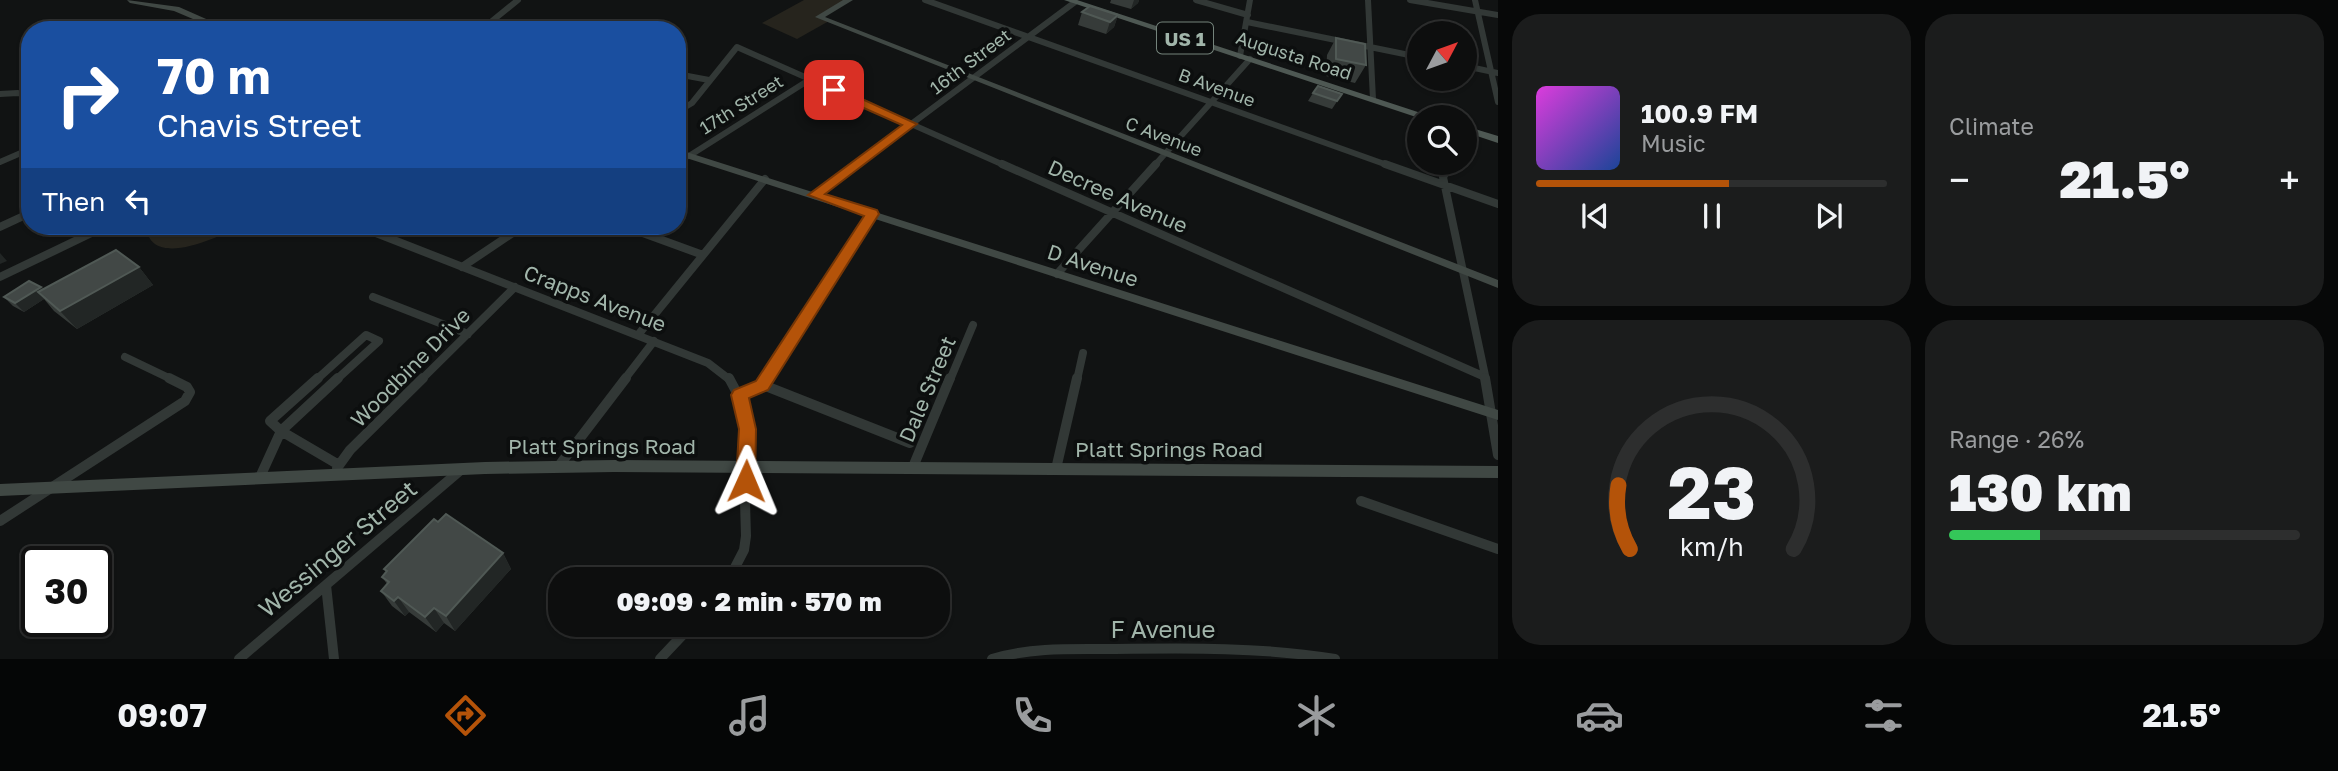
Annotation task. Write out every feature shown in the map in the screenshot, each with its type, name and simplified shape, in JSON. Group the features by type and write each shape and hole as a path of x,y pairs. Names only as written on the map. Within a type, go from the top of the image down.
{"main road":[{"name":"Augusta Road","path":"1071,1 1407,110"},
{"path":"1477,134 1498,140"}],"street":[{"path":"492,21 518,0"},
{"path":"818,17 849,0"},
{"name":"B Avenue","path":"925,0 1498,204"},
{"path":"1196,0 1248,18 1407,55"},
{"path":"1057,274 1211,102 1245,58 1250,0"},
{"path":"1368,0 1373,99"},
{"path":"1410,0 1498,15"},
{"path":"1475,0 1494,72 1498,102"},
{"path":"131,1 176,9 205,21"},
{"name":"16th Street","path":"815,195 1029,37 1071,1"},
{"name":"C Avenue","path":"818,17 1498,284"},
{"path":"686,107 737,47"},
{"name":"Decree Avenue","path":"737,47 1485,377"},
{"path":"686,76 709,80"},
{"name":"17th Street","path":"686,152 809,80"},
{"path":"0,94 21,94"},
{"path":"0,162 21,153"},
{"name":"D Avenue","path":"686,155 1495,414"},
{"path":"1444,175 1495,414 1498,455"},
{"path":"638,335 765,179"},
{"path":"737,567 745,543 744,467 747,429 740,395 762,386 873,214"},
{"path":"0,227 21,218"},
{"path":"0,277 87,235"},
{"name":"Crapps Avenue","path":"381,235 654,341 719,370 740,395"},
{"path":"462,267 510,235"},
{"path":"648,235 703,255"},
{"name":"Woodbine Drive","path":"335,470 350,450 515,287"},
{"path":"373,298 468,334"},
{"name":"Dale Street","path":"913,467 973,325"},
{"path":"260,477 281,431 379,341 366,335 270,421 281,431 335,470"},
{"path":"558,467 654,341"},
{"path":"1056,469 1083,354"},
{"path":"0,521 185,401 190,393 187,387 125,357"},
{"path":"762,386 910,443"},
{"name":"Platt Springs Road","path":"0,490 260,477 335,470 558,467 1498,472"},
{"name":"Wessinger Street","path":"239,659 462,469"},
{"path":"1361,501 1498,549"},
{"path":"326,585 334,659"},
{"path":"660,659 681,637"},
{"name":"F Avenue","path":"992,659 1015,652 1042,649 1209,648 1270,650 1335,659"}],"shaded area":[{"path":"804,0 849,0 819,16 829,21 797,39 762,23"},
{"path":"149,235 222,235 187,247 172,248 160,246"}],"building":[{"path":"1090,6 1118,15 1110,22 1082,12"},
{"path":"1336,38 1365,44 1366,65 1336,59"},
{"path":"1318,86 1342,94 1337,101 1313,93"},
{"path":"116,250 139,267 60,311 38,292"},
{"path":"29,281 41,287 15,303 4,297"},
{"path":"446,514 503,553 446,616 434,608 425,617 398,597 394,601 381,591 389,582 382,577 387,571 384,569 434,519 438,522"}],"route":[{"path":"746,481 744,467 747,429 745,408 740,395 762,386 873,214 815,195 911,124 834,90"}]}
